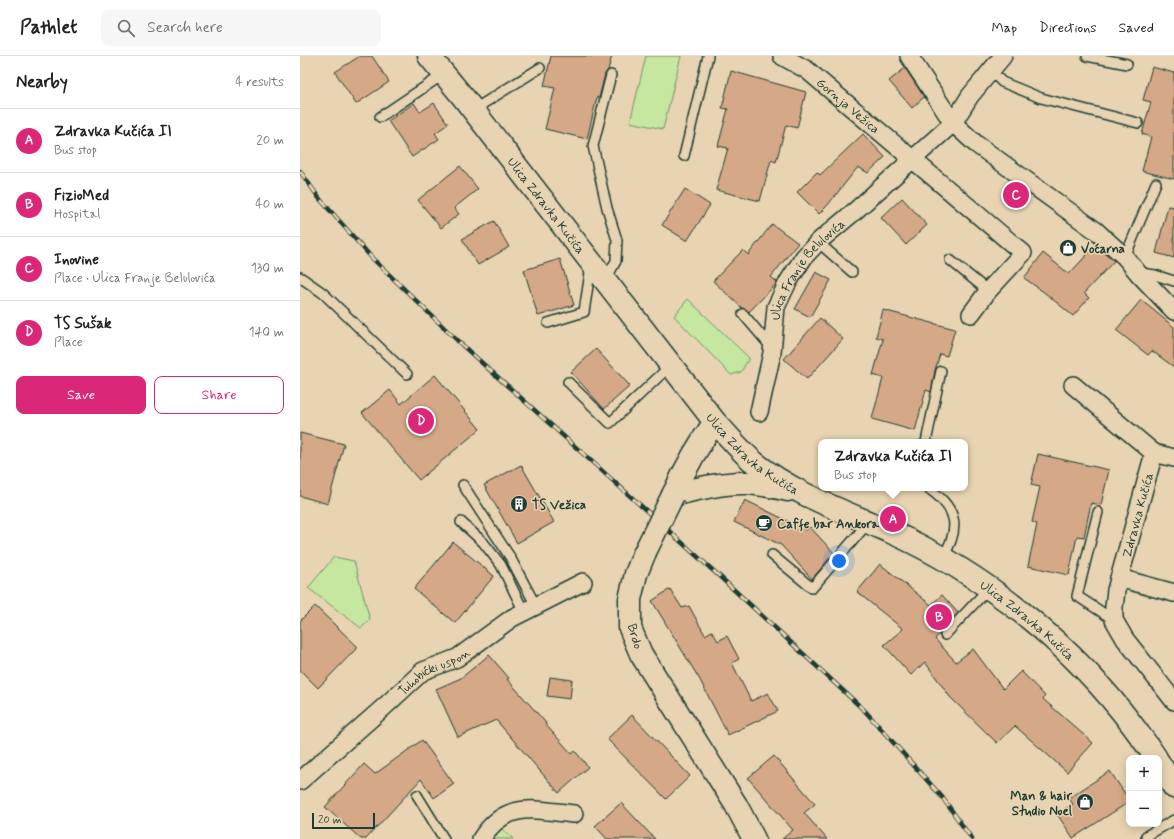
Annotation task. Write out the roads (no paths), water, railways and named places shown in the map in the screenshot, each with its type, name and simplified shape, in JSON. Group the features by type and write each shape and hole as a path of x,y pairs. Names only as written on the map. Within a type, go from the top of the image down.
{"main road":[{"name":"Ulica Zdravka Kučića","path":"429,56 473,110 715,422 754,463 771,475 807,495 907,540 942,559 965,572 1024,614 1077,661 1117,705 1154,755"},
{"name":"Brdo","path":"715,422 689,461 645,552 636,574 630,599 630,628 641,654 736,805 754,839"},
{"path":"673,495 710,487 746,483 771,486 807,495"},
{"path":"1162,768 1174,787"}],"street":[{"name":"Gornja Vežica","path":"782,56 807,70 911,159"},
{"path":"909,56 953,123 976,144 1095,230 1125,257 1174,311"},
{"name":"Ulica Franje Belulovića","path":"759,412 772,349 776,307 788,282 804,257 818,242 855,211 911,159 953,123 970,96 1003,56"},
{"path":"911,159 1023,253 988,291 971,314"},
{"path":"1072,385 1154,453 1174,458"},
{"name":"Zdravka Kučića","path":"1114,620 1114,607 1119,578 1154,453"},
{"path":"1119,578 1174,593"},
{"name":"Tuhobićki uspon","path":"300,781 423,671 457,658 512,618 582,582"},
{"path":"1114,620 1125,639 1174,701"},
{"path":"481,839 491,826 502,816 510,813 528,810 574,814"}],"lane":[{"path":"684,156 708,56"},
{"path":"1087,56 1127,64"},
{"path":"473,110 540,68"},
{"path":"991,71 1002,82 1034,95 1138,123"},
{"path":"380,117 444,74"},
{"path":"605,281 616,261 617,240 607,208 593,146 611,75"},
{"path":"1125,257 1156,184"},
{"path":"818,242 852,272"},
{"path":"950,260 988,291"},
{"path":"548,323 584,312 592,263"},
{"path":"1138,273 1154,275 1174,282"},
{"path":"300,277 322,294 407,374"},
{"path":"743,314 772,349"},
{"path":"568,382 610,423 671,365"},
{"path":"927,439 941,371"},
{"path":"463,485 510,556 530,609"},
{"path":"932,491 944,500 951,510 954,522 954,535 942,559"},
{"path":"1098,512 1078,596 1114,620"},
{"path":"461,522 483,542 501,565 530,609"},
{"path":"772,555 812,588 869,522"},
{"path":"945,635 988,589"},
{"path":"417,795 444,839"},
{"path":"1148,839 1146,836 1174,820"}],"railway":[{"path":"300,171 319,198 372,258 462,345 718,575 865,711 942,797 972,839"}],"place":[{"name":"Inovine","path":"1016,195"},
{"name":"Voćarna","path":"1068,248"},
{"name":"TS Sušak","path":"421,421"},
{"name":"TS Vežica","path":"519,504"},
{"name":"Zdravka Kučića II","path":"893,519"},
{"name":"Caffe bar Ankora","path":"764,523"},
{"name":"FizioMed","path":"939,617"},
{"name":"Man & hair Studio Noel","path":"1085,802"}]}
